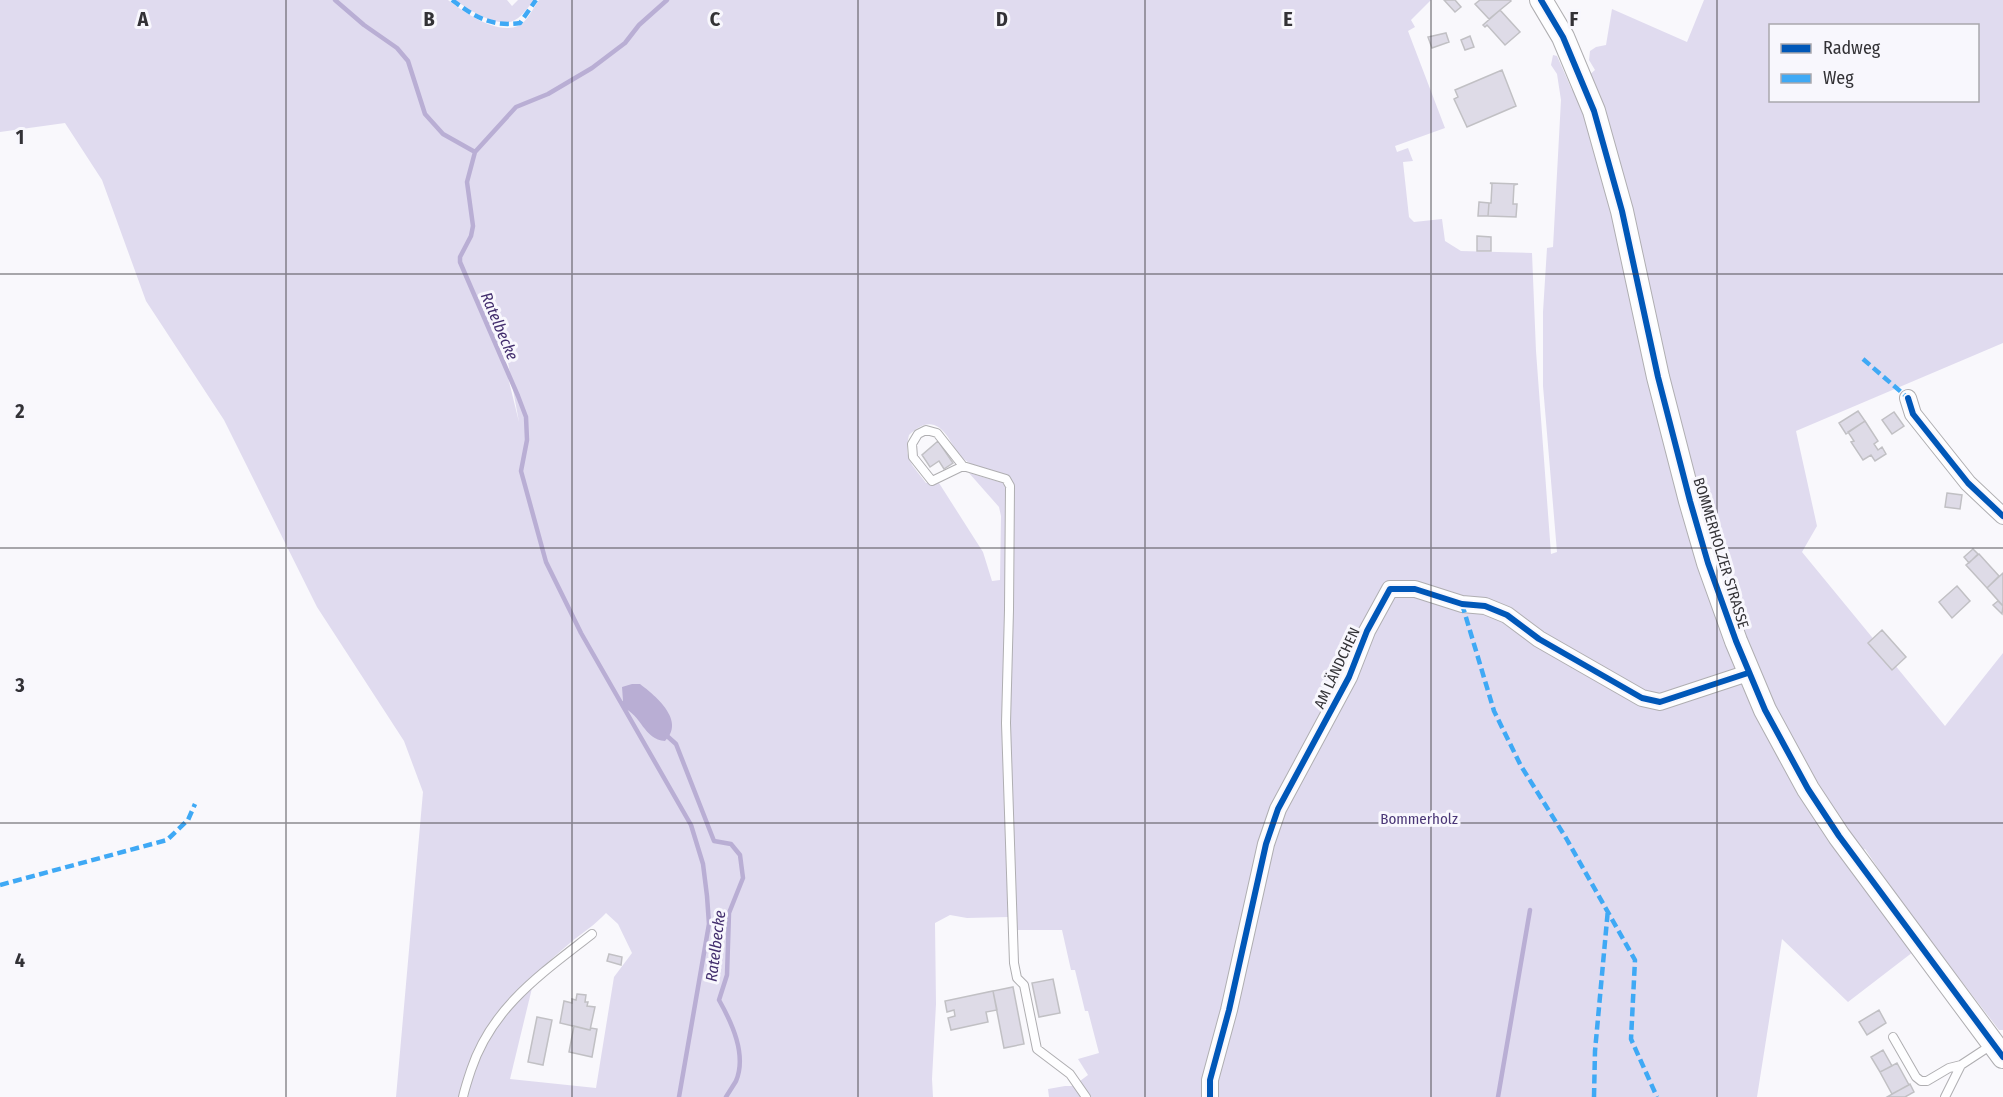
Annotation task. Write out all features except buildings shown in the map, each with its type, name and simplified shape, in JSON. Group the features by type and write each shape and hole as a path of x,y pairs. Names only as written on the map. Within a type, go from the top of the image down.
{"main road":[{"name":"BOMMERHOLZER STRASSE","path":"1541,0 1572,54 1594,111 1622,211 1658,377 1690,501 1708,563 1748,673 1765,710 1808,789 1886,901 1998,1050"}],"street":[{"path":"1908,398 1913,414 1968,483 2003,516"},
{"name":"AM LÄNDCHEN","path":"1210,1097 1210,1080 1229,1010 1269,835 1278,809 1349,677 1367,631 1390,589 1415,589 1462,604 1485,606 1507,615 1539,639 1642,699 1660,702 1748,673"}],"lane":[{"path":"963,466 932,481 913,457 912,444 918,434 926,430 936,433 963,466 1006,479 1010,486 1006,723 1014,963 1017,978 1024,985 1037,1049 1070,1074 1086,1097"},
{"path":"463,1097 477,1052 488,1030 532,980 592,934"},
{"path":"1893,1037 1916,1077 1922,1081 1949,1068 1998,1050"},
{"path":"1945,1097 1961,1065"}],"green space":[{"name":"Bommerholz","path":"0,0 448,0 481,21 509,28 518,26 524,21 539,0 1431,0 1411,20 1415,27 1408,31 1445,128 1395,146 1397,152 1408,148 1413,161 1403,162 1409,217 1414,222 1442,219 1445,241 1461,251 1532,253 1536,351 1551,554 1557,552 1543,386 1543,312 1547,248 1553,247 1561,100 1557,74 1551,65 1553,55 1557,56 1572,90 1595,70 1589,60 1590,51 1606,45 1612,9 1687,42 1704,0 2003,0 2003,343 1796,431 1817,526 1802,552 1945,726 2003,653 2003,1030 1999,1030 1903,905 1865,849 1849,857 1913,952 1848,1002 1782,939 1757,1097 1091,1097 1080,1081 1088,1075 1078,1059 1099,1053 1075,970 1071,970 1062,930 1015,930 1009,721 1013,486 1004,475 965,460 944,432 934,425 927,424 917,428 909,435 907,450 910,461 926,483 939,483 983,552 992,581 1000,580 1001,516 999,507 969,473 1003,483 1007,490 1003,724 1008,917 967,918 950,915 935,923 936,1004 933,1097 468,1097 477,1065 500,1022 533,984 510,1079 596,1088 614,977 632,953 618,924 606,913 534,975 501,1011 475,1051 460,1097 396,1097 423,792 404,741 317,607 224,420 146,301 102,180 65,123 0,132","holes":["494,321 507,357 519,422"]},
{"path":"455,0 507,0 512,6 518,0 535,0 515,20 500,22 484,17"},
{"path":"1075,1086 1083,1097 1049,1097 1048,1089"}],"shaded area":[{"path":"640,684 654,695 671,717 671,733 665,741 652,736 629,711 623,708 619,701 623,701 622,687"}],"waterway":[{"name":"Ratelbecke","path":"335,0 364,25 397,48 408,61 425,114 443,134 475,152 467,182 473,226 460,262 526,417 527,440 521,471 546,562 581,633 691,825 703,864 709,924 679,1097"},
{"path":"475,152 516,107 548,94 592,68 625,43 639,25 667,0"},
{"name":"Ratelbecke","path":"666,735 676,744 714,841 731,844 740,855 743,878 729,913 727,975 719,1000 733,1029 740,1061 736,1081 726,1097"},
{"path":"1498,1097 1530,910"}],"marked path":[{"path":"452,0 484,19 510,24 520,23 536,0"},
{"path":"1863,359 1908,398"},
{"path":"1462,604 1494,711 1521,766 1566,838 1635,960 1631,1039 1657,1097"},
{"path":"0,885 167,840 188,820 195,804"},
{"path":"1594,1097 1595,1051 1608,909"}],"cycle path":[{"path":"1541,0 1563,37 1594,111 1622,211 1658,377 1690,501 1708,563 1736,641 1765,710 1808,789 1839,836 2003,1057"},
{"path":"1908,398 1913,414 1968,483 2003,516"},
{"path":"1210,1097 1210,1080 1229,1010 1266,844 1278,809 1349,677 1367,631 1390,589 1415,589 1462,604 1485,606 1507,615 1539,639 1642,698 1660,702 1748,673"}]}
